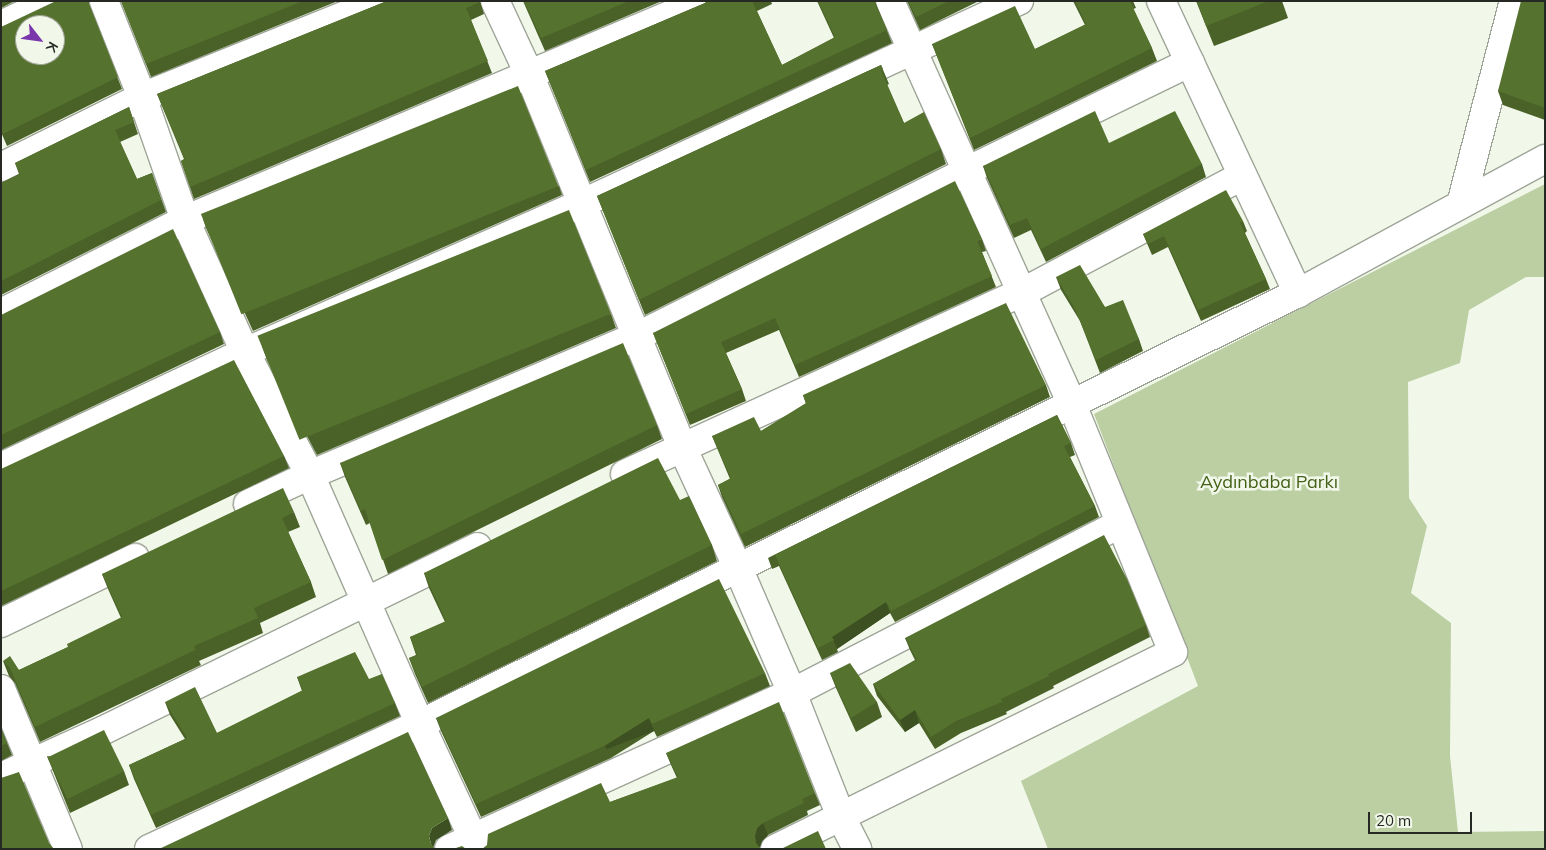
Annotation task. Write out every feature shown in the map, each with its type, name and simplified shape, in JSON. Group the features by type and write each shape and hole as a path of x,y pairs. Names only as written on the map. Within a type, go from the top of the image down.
{"street":[{"path":"1,25 52,1"},
{"path":"104,1 142,97 185,220 245,352 310,475 420,724 467,845 792,693 1120,524"},
{"path":"1,167 142,97 381,1"},
{"path":"495,1 529,74 682,447 738,568 792,693 841,817 857,849"},
{"path":"1,313 185,220 704,1"},
{"path":"775,849 1173,652 1072,404 890,1"},
{"path":"1,468 245,352 581,204 1019,1"},
{"path":"1161,1 1298,293"},
{"path":"1461,204 1514,1"},
{"path":"222,517 310,475 638,336 967,171 1190,62"},
{"path":"149,849 420,724 1298,293 1545,159"},
{"path":"603,485 682,447 1021,293 1242,176"},
{"path":"1,777 33,764 498,536"},
{"path":"1,623 160,546"},
{"path":"1,689 68,849"}],"green space":[{"name":"Aydınbaba Parkı","path":"1545,184 1545,277 1526,277 1469,310 1460,363 1408,382 1409,498 1427,526 1411,593 1451,623 1450,756 1458,832 1545,831 1545,849 1048,849 1021,781 1198,686 1094,414"}],"building":[{"path":"56,1 88,1 118,77 3,134 1,130 1,27 15,20 15,65 65,65 65,15 26,15"},
{"path":"121,1 303,1 146,64"},
{"path":"385,1 479,1 466,8 488,61 190,187 181,161 185,159 157,94"},
{"path":"524,1 629,1 541,38"},
{"path":"707,1 752,1 782,65 835,37 818,1 874,1 887,30 586,170 545,71"},
{"path":"908,1 949,1 916,17"},
{"path":"1075,1 1130,1 1152,48 970,138 932,44 1015,6 1035,49 1086,24"},
{"path":"1197,1 1269,1 1206,26"},
{"path":"1521,1 1545,1 1545,108 1498,91"},
{"path":"881,65 883,69 881,70 904,123 924,112 941,149 639,300 597,196"},
{"path":"518,86 558,186 241,314 201,214"},
{"path":"129,107 134,122 115,130 137,179 152,173 161,200 1,281 1,183 20,174 15,163"},
{"path":"1095,111 1109,143 1175,111 1202,164 1041,249 1027,218 1010,225 983,166"},
{"path":"955,181 982,239 977,241 992,276 795,365 775,318 721,342 742,389 686,414 653,333"},
{"path":"1226,190 1243,221 1240,223 1266,279 1198,310 1164,236 1148,244 1143,234"},
{"path":"569,210 611,314 299,440 257,336"},
{"path":"173,229 220,332 1,435 1,315"},
{"path":"1080,265 1105,307 1123,300 1139,339 1096,360 1075,309 1056,277"},
{"path":"1006,303 1046,385 741,534 718,485 731,478 712,436 754,417 761,431 806,403 803,395"},
{"path":"623,343 657,425 382,560 365,509 361,511 340,463"},
{"path":"234,360 284,456 1,591 1,469"},
{"path":"1057,415 1071,443 1064,446 1095,506 891,611 886,602 832,637 834,640 818,648 775,555 768,558"},
{"path":"658,458 680,500 689,496 712,545 422,687 409,658 417,655 410,637 446,621 424,573"},
{"path":"283,488 294,512 282,518 311,582 254,608 258,618 194,646 195,650 35,727 10,668 3,661 10,656 19,670 68,647 67,644 122,617 102,574"},
{"path":"1104,535 1127,579 1146,625 1001,699 1002,702 956,721 931,737 915,710 900,720 873,684 917,660 905,638"},
{"path":"719,579 765,673 652,724 649,718 606,745 476,804 436,718"},
{"path":"355,652 369,679 382,674 395,703 151,815 129,765 187,738 165,702 195,687 217,733 303,690 297,677"},
{"path":"850,663 877,702 851,718 830,673"},
{"path":"779,702 815,793 802,799 804,803 763,823 757,828 756,843 761,849 482,849 487,845 488,834 601,783 610,802 678,777 666,753"},
{"path":"1,728 7,743 1,746"},
{"path":"104,730 124,771 68,799 47,758"},
{"path":"408,732 448,818 432,828 429,836 431,844 435,849 159,849"},
{"path":"19,772 49,843 54,849 1,849 1,778"},
{"path":"818,831 826,849 781,849"},
{"path":"462,846 466,849 453,849"}]}
